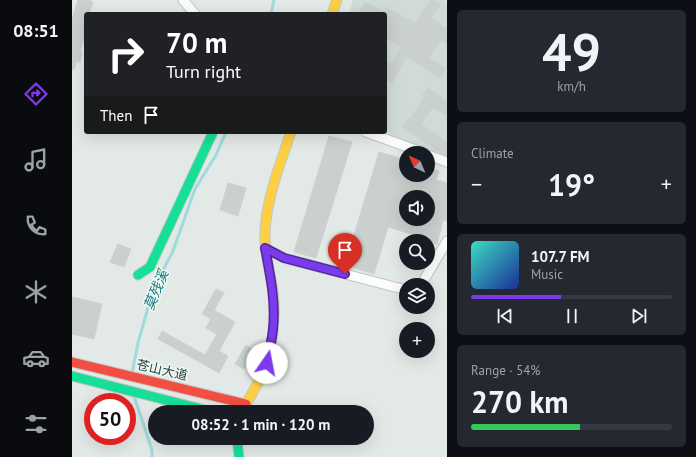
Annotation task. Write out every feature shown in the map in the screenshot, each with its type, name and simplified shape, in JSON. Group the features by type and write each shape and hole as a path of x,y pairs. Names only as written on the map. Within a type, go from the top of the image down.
{"main road":[{"path":"333,12 337,0"},
{"path":"138,275 150,267 212,134"},
{"path":"246,405 265,368 270,348 273,328 273,304 265,248 265,226 270,196 290,134"},
{"name":"苍山大道","path":"72,362 195,391 235,405"},
{"path":"72,376 183,405"},
{"path":"238,445 239,457"}],"street":[{"path":"183,0 193,12"},
{"path":"372,134 405,146"},
{"path":"435,157 447,162"},
{"path":"424,278 447,241"},
{"path":"265,248 284,258 399,288"}],"shaded area":[{"path":"353,0 446,0 447,160 435,155 435,146 416,146 387,133 387,12 350,12"}],"building":[{"path":"78,0 88,0 93,2 90,12 84,12 84,38 80,51 82,52 80,62 77,61 74,70 72,69 72,19"},
{"path":"431,0 440,5 431,18 447,29 447,44 441,40 429,58 446,69 439,78 407,56 392,83 387,80 387,61 391,64 401,46 387,39 387,12 385,12 385,7 415,23"},
{"path":"365,2 385,12 359,12"},
{"path":"428,88 447,101 447,116 433,107 421,124 447,142 447,156 435,149 435,146 431,146 402,126 408,118 410,119 424,98 422,96"},
{"path":"329,136 352,142 316,258 294,252"},
{"path":"379,152 399,158 399,182 435,182 435,170 439,171 436,180 447,183 447,221 443,220 437,244 435,244 435,234 412,234 388,227 374,274 345,265"},
{"path":"228,183 246,188 238,216 220,210"},
{"path":"118,244 131,249 124,267 110,262"},
{"path":"216,289 224,293 214,310 235,322 219,351 228,356 219,373 158,339 162,331 205,355 217,334 206,328 211,319 202,314"},
{"path":"72,297 102,304 94,339 72,334"},
{"path":"246,345 254,350 244,369 235,364"}],"waterway":[{"name":"莫残溪","path":"271,12 274,0"},
{"name":"莫残溪","path":"132,373 138,343 153,290 173,251 195,189 216,155 225,134"},
{"name":"莫残溪","path":"136,402 152,450 152,457"}],"traffic: fast":[{"path":"138,275 150,267 212,134"},
{"path":"72,376 186,405"},
{"path":"238,445 239,457"}],"traffic: slow":[{"path":"333,12 337,0"},
{"path":"246,405 266,366 273,334 274,301 266,254 266,218 278,168 290,134"}],"traffic: jam":[{"path":"72,362 246,404"}],"route":[{"path":"267,363 273,328 273,304 265,248 284,258 345,274"}]}
